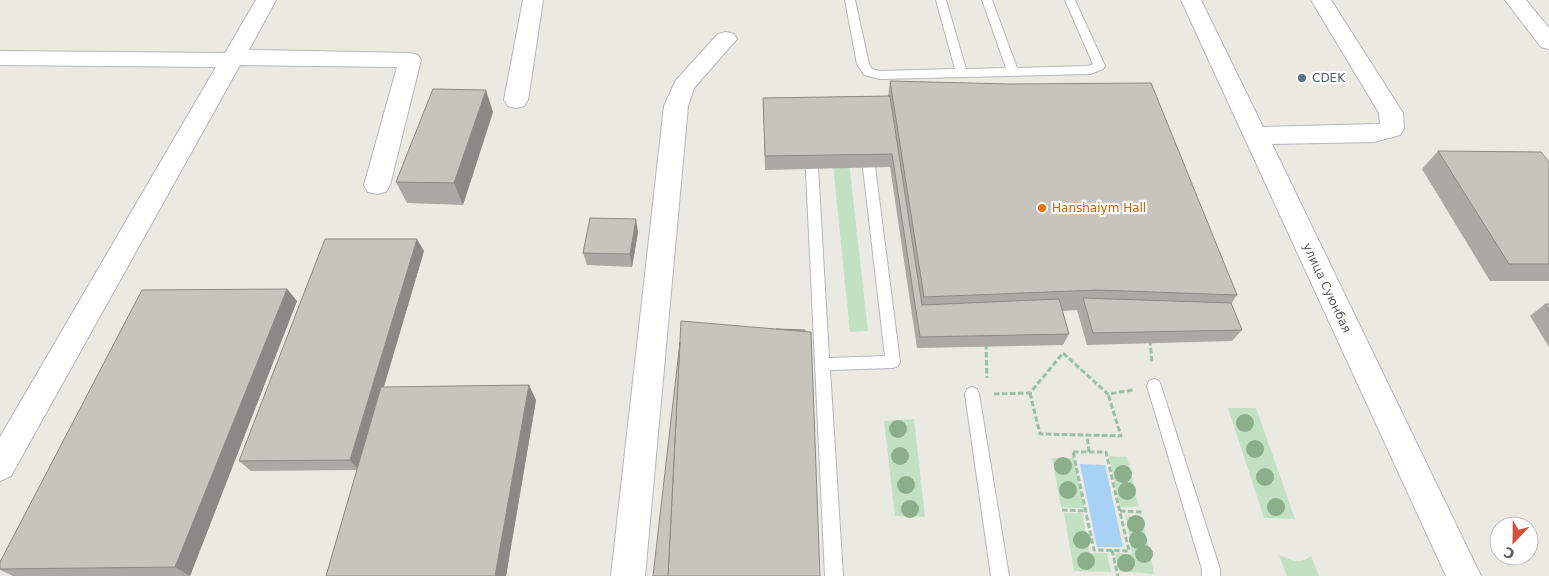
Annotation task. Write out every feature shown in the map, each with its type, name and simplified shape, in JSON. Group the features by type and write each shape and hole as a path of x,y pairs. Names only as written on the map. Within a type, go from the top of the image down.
{"street":[{"path":"0,466 266,0"},
{"path":"516,100 533,0"},
{"name":"улица Суюнбая","path":"1191,0 1464,576"},
{"path":"1255,136 1374,134 1392,129 1391,113 1321,0"},
{"path":"1515,0 1549,42"},
{"path":"628,576 676,106 684,85 726,39"},
{"path":"0,58 231,60 244,57 410,60 378,185"}],"lane":[{"path":"850,0 863,64 868,72 880,75 1090,70 1099,66 1070,0"},
{"path":"941,0 962,74"},
{"path":"987,0 1013,72"},
{"path":"811,140 834,576"},
{"path":"823,364 893,362 866,142"},
{"path":"1154,386 1211,569 1211,576"},
{"path":"972,394 1000,576"}],"path":[{"path":"1108,394 1154,386 1149,331"},
{"path":"972,394 987,382 986,343"},
{"path":"972,394 1030,393 1063,353 1108,394 1121,436 1040,434 1030,393"},
{"path":"1087,435 1089,452"},
{"path":"1073,452 1106,452 1128,551 1094,550 1087,511 1073,452"},
{"path":"1062,510 1087,511"},
{"path":"1120,511 1144,512"},
{"path":"1112,550 1118,576"}],"green space":[{"path":"831,145 847,145 868,331 850,332"},
{"path":"1228,408 1256,408 1295,519 1264,518"},
{"path":"914,419 925,517 895,516 884,421"},
{"path":"1109,456 1127,457 1139,507 1120,507"},
{"path":"1052,458 1074,458 1084,508 1061,507"},
{"path":"1064,513 1082,513 1090,553 1107,553 1111,572 1074,571"},
{"path":"1126,516 1142,517 1154,574 1119,571 1115,553 1132,554"},
{"path":"1279,555 1299,561 1311,556 1319,576 1287,576"}],"water":[{"path":"1080,464 1105,465 1123,547 1097,547"}],"building":[{"name":"Hanshaiym Hall","path":"890,81 1010,84 1151,83 1237,295 1098,290 924,297"},
{"path":"433,89 486,90 454,183 396,182"},
{"path":"890,96 922,305 1059,299 1069,334 920,337 892,154 765,156 763,98"},
{"path":"1438,151 1541,152 1549,162 1549,264 1509,264"},
{"path":"590,218 636,219 630,254 583,253"},
{"path":"325,239 417,239 350,460 239,461"},
{"path":"287,289 175,567 0,569 0,562 142,290"},
{"path":"1083,298 1231,303 1242,330 1093,333"},
{"path":"681,321 811,332 820,576 668,576"},
{"path":"680,342 668,576 653,576"},
{"path":"529,385 495,576 326,576 381,387"}],"place":[{"name":"CDEK","path":"1302,78"},
{"name":"Hanshaiym Hall","path":"1042,208"}]}
